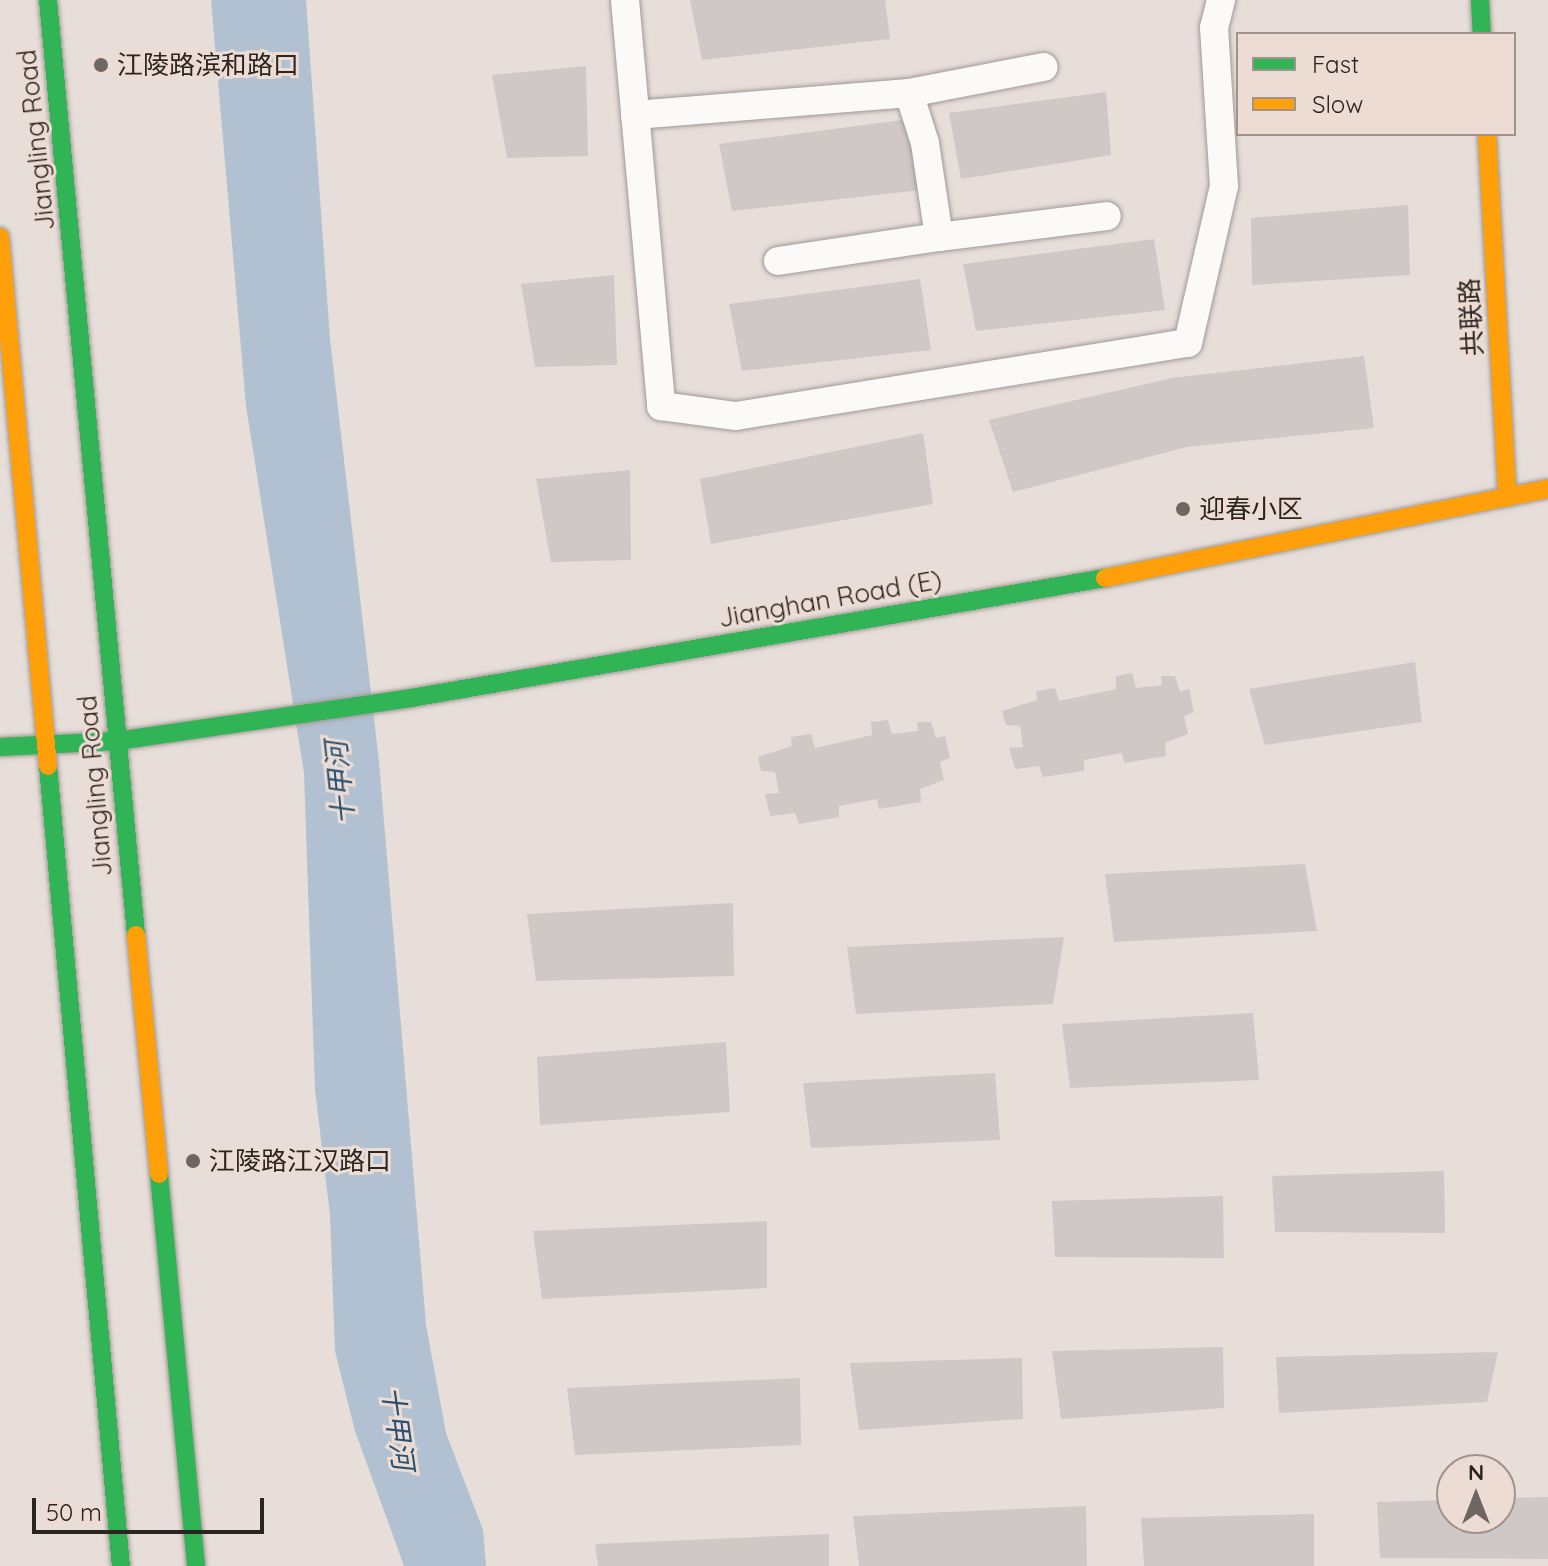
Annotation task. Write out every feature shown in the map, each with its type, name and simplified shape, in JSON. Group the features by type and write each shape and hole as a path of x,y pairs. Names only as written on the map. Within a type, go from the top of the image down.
{"main road":[{"name":"Jiangling Road","path":"48,0 196,1566"},
{"path":"1480,0 1482,32"},
{"name":"共联路","path":"1487,136 1507,497"},
{"name":"Jiangling Road","path":"0,237 121,1566"},
{"name":"Jianghan Road (E)","path":"0,747 117,741 411,698 1206,560 1548,489"}],"street":[{"path":"625,0 661,406 736,416 1188,343 1224,186 1214,28 1221,0"},
{"path":"635,115 909,93 1044,67"},
{"path":"909,93 925,143 939,237"},
{"path":"778,261 1107,216"}],"water":[{"name":"十甲河","path":"211,0 306,0 330,339 379,762 426,1325 446,1433 483,1530 486,1566 404,1566 355,1431 335,1351 330,1215 315,1090 304,773 246,406"}],"building":[{"path":"690,0 885,0 890,39 702,60"},
{"path":"586,66 588,156 507,158 492,75"},
{"path":"1106,92 1111,155 961,179 949,113"},
{"path":"910,119 921,190 732,211 719,144"},
{"path":"1408,205 1410,275 1252,285 1251,218"},
{"path":"1154,239 1165,310 976,331 963,264"},
{"path":"614,275 617,365 535,367 521,284"},
{"path":"920,279 931,350 742,371 729,304"},
{"path":"1364,356 1374,428 1187,447 1013,492 989,420 1172,378"},
{"path":"923,433 933,504 711,544 700,479"},
{"path":"630,470 631,560 551,562 536,479"},
{"path":"1415,662 1422,722 1265,745 1249,689"},
{"path":"1132,673 1136,688 1162,685 1161,676 1175,676 1180,692 1189,689 1194,712 1184,716 1188,734 1165,743 1166,756 1124,763 1122,753 1084,760 1084,771 1043,777 1039,766 1015,769 1009,748 1023,747 1020,726 1006,725 1002,711 1037,700 1036,691 1055,688 1059,701 1116,689 1116,676"},
{"path":"888,720 892,734 918,731 917,722 931,722 936,738 945,736 950,758 940,762 944,780 920,789 921,802 879,809 877,799 839,806 839,817 799,824 795,813 770,816 765,794 779,793 775,772 761,771 758,757 792,746 791,737 811,734 815,748 872,735 871,722"},
{"path":"1305,864 1317,931 1114,942 1105,874"},
{"path":"733,903 734,976 536,981 527,914"},
{"path":"1064,937 1053,1004 856,1014 847,947"},
{"path":"1253,1013 1259,1080 1070,1088 1062,1024"},
{"path":"726,1042 730,1112 540,1125 537,1057"},
{"path":"995,1073 1000,1140 811,1148 803,1083"},
{"path":"1444,1171 1445,1233 1275,1232 1272,1176"},
{"path":"1223,1196 1224,1258 1055,1257 1052,1201"},
{"path":"767,1221 767,1288 542,1299 533,1231"},
{"path":"1223,1347 1224,1408 1061,1419 1052,1351"},
{"path":"1498,1352 1487,1402 1279,1413 1276,1357"},
{"path":"1022,1358 1023,1419 859,1430 850,1363"},
{"path":"800,1378 801,1445 575,1455 567,1388"},
{"path":"1548,1497 1548,1559 1380,1558 1377,1502 1436,1500 1436,1534 1516,1534 1516,1498"},
{"path":"1086,1506 1087,1566 859,1566 853,1516"},
{"path":"1314,1514 1314,1566 1144,1566 1141,1518"},
{"path":"829,1534 829,1566 598,1566 595,1544"}],"traffic: fast":[{"path":"48,0 136,935"},
{"path":"1480,0 1482,32"},
{"path":"0,747 117,741 411,698 1105,578"},
{"path":"48,766 121,1566"},
{"path":"159,1174 196,1566"}],"traffic: slow":[{"path":"1487,136 1507,497"},
{"path":"0,237 48,766"},
{"path":"1105,578 1548,489"},
{"path":"136,935 159,1174"}],"place":[{"name":"江陵路滨和路口","path":"101,65"},
{"name":"迎春小区","path":"1183,509"},
{"name":"江陵路江汉路口","path":"193,1161"}]}
